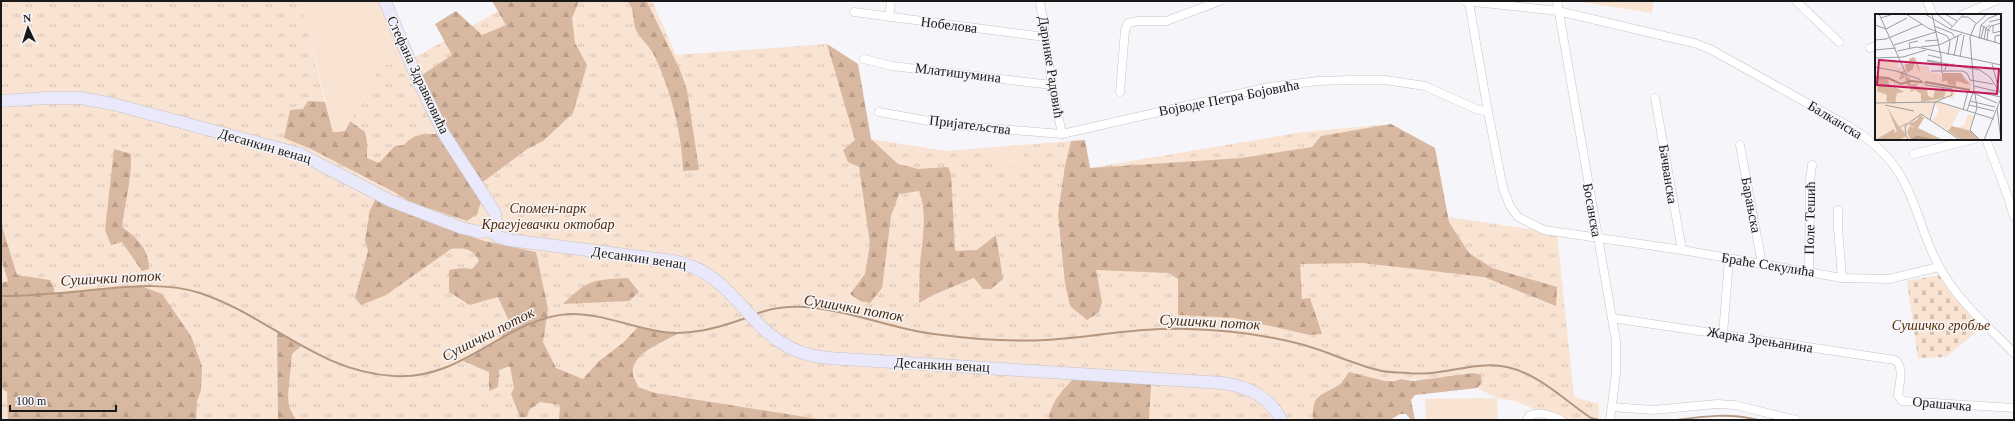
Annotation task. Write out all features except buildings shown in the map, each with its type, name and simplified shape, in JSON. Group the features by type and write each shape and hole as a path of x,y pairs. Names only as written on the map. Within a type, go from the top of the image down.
{"street":[{"name":"Стефана Здравковића","path":"385,1 416,78 444,134 495,213 496,222 494,227 490,230"},
{"path":"889,17 891,1"},
{"name":"Даринке Радовић","path":"1040,1 1052,85 1062,134"},
{"path":"1120,92 1126,25 1130,22 1166,21 1220,1"},
{"path":"1467,1 1502,188 1515,214 1523,220 1544,230 1597,239"},
{"name":"Балканска","path":"1467,1 1515,4 1558,10 1694,43 1710,49 1862,134 1884,154 1898,171 1939,268 1961,299 2014,353"},
{"name":"Босанска","path":"1557,1 1597,239 1612,318 1617,363 1611,414"},
{"path":"1796,1 1839,42"},
{"path":"1927,1 1933,14"},
{"path":"1964,14 1995,1"},
{"name":"Нобелова","path":"854,12 1045,37"},
{"name":"Млатишумина","path":"864,59 892,66 1052,85"},
{"name":"Војводе Петра Бојовића","path":"1062,134 1269,87 1318,81 1385,80 1425,86 1476,109 1488,112"},
{"name":"Десанкин венац","path":"1,101 46,98 80,98 147,112 300,154 391,201 427,216 462,228 480,232 490,230 499,237 509,240 670,260 692,265 715,278 758,322 787,346 806,353 823,357 1124,376 1235,385 1251,390 1262,396 1272,406 1281,420"},
{"name":"Бачванска","path":"1655,98 1682,250"},
{"name":"Пријатељства","path":"878,112 951,125 1062,134"},
{"path":"1914,154 1970,140"},
{"path":"1986,140 2014,217"},
{"name":"Барањска","path":"1740,145 1762,264"},
{"name":"Поле Тешић","path":"1809,272 1810,180 1812,165"},
{"path":"1838,210 1842,278"},
{"name":"Браће Секулића","path":"1597,239 1682,250 1842,278 1888,279 1939,268"},
{"path":"1723,334 1729,259"},
{"name":"Жарка Зрењанина","path":"1612,318 1895,360 1901,371"},
{"name":"Орашачка","path":"1901,371 1898,395 1902,401 2014,408"},
{"path":"1611,414 1717,404 1735,406 1796,420"},
{"path":"1527,420 1529,416 1538,413 1547,414 1560,420"}],"green space":[{"name":"Спомен-парк Крагујевачки октобар","path":"1,1 301,1 332,132 345,131 380,66 406,62 517,1 652,1 676,55 827,44 858,64 871,139 945,151 1085,140 1090,168 1303,132 1391,124 1435,148 1448,217 1557,233 1574,397 1599,404 1598,420 1561,420 1515,401 1497,398 1477,388 1482,383 1401,379 1385,381 1357,374 1327,420 1,420"},
{"path":"301,1 379,1 406,62 380,66 345,131 333,132"},
{"path":"492,1 579,1 572,18 575,43 587,65 573,113 543,141 527,149 483,182 451,135 422,75 452,55 435,24 456,11 482,35 506,25"},
{"path":"627,1 646,1 680,70 687,90 699,170 683,171 678,127 671,98 653,53 636,30 631,7"},
{"path":"1575,1 1654,1 1652,13"},
{"path":"827,44 858,64 871,139 898,164 918,169 948,167 951,174 955,251 977,250 996,235 1003,279 991,289 983,289 974,278 933,295 919,303 924,218 922,200 919,191 899,194 891,216 882,288 870,303 860,301 850,294 865,274 870,244 859,167 848,162 843,150 855,140"},
{"path":"308,101 325,102 333,132 345,131 350,121 365,132 367,142 367,158 379,163 395,146 404,145 416,136 438,134 481,202 477,214 467,221 410,202 396,193 311,149 284,138 290,110 303,109"},
{"path":"1391,124 1435,148 1449,222 1469,253 1492,268 1557,287 1556,306 1484,277 1363,263 1300,264 1302,299 1310,298 1322,334 1310,335 1235,318 1178,315 1178,279 1169,273 1096,270 1102,302 1099,312 1087,320 1070,306 1065,283 1058,214 1065,166 1071,141 1085,140 1090,168 1242,158 1312,147 1321,136"},
{"path":"1022,145 1025,165 993,169 991,149"},
{"path":"114,149 131,154 129,181 122,227 133,235 147,256 149,269 142,271 122,242 111,245 105,230"},
{"path":"376,198 445,228 484,241 536,252 548,309 543,342 556,368 583,379 599,361 623,343 638,327 659,332 680,332 649,349 637,360 633,367 633,375 638,387 655,393 824,420 559,420 560,405 540,402 529,410 527,417 520,417 511,394 514,388 510,366 499,370 498,387 489,391 489,372 463,361 500,340 509,321 498,297 470,305 449,292 449,270 462,268 472,269 479,261 471,251 464,249 451,249 386,295 361,305 355,298 368,251 365,240 370,210"},
{"path":"1,223 17,275 50,280 54,288 54,293 141,286 162,294 191,336 202,366 201,390 197,401 196,420 8,420 7,392 1,388 1,283 8,281 1,258"},
{"name":"Сушичко гробље","path":"1939,275 1952,295 1982,327 1946,357 1918,358 1907,281"},
{"path":"628,278 639,292 629,301 563,304 579,290 592,282 606,279"},
{"path":"277,332 301,346 292,354 288,395 289,407 296,420 278,420"},
{"path":"1349,372 1385,381 1401,379 1413,381 1474,373 1481,375 1482,383 1477,388 1415,395 1411,400 1415,420 1411,420 1406,414 1400,414 1390,420 1313,420 1314,405 1318,397 1339,385"},
{"path":"1078,373 1148,382 1151,385 1149,420 1049,420 1050,413 1056,400"},
{"path":"1497,398 1498,420 1426,420 1425,399"}],"waterway":[{"name":"Сушички поток","path":"1,296 39,295 140,286 188,290 225,303 249,315 294,342 341,365 367,372 394,376 419,375 441,369 463,360 524,326 546,318 569,314 580,314 602,318 668,333 691,332 713,328 746,318"},
{"name":"Сушички поток","path":"756,314 778,308 800,307 822,309 845,313 912,330 990,340 1032,341 1064,339 1153,329 1233,332 1276,338 1304,345 1359,365 1386,372 1420,374 1482,366 1495,365 1507,367 1519,370 1541,381 1591,418 1599,420"},
{"name":"Сушички поток","path":"1677,420 1707,416 1738,416 1758,420"}]}
